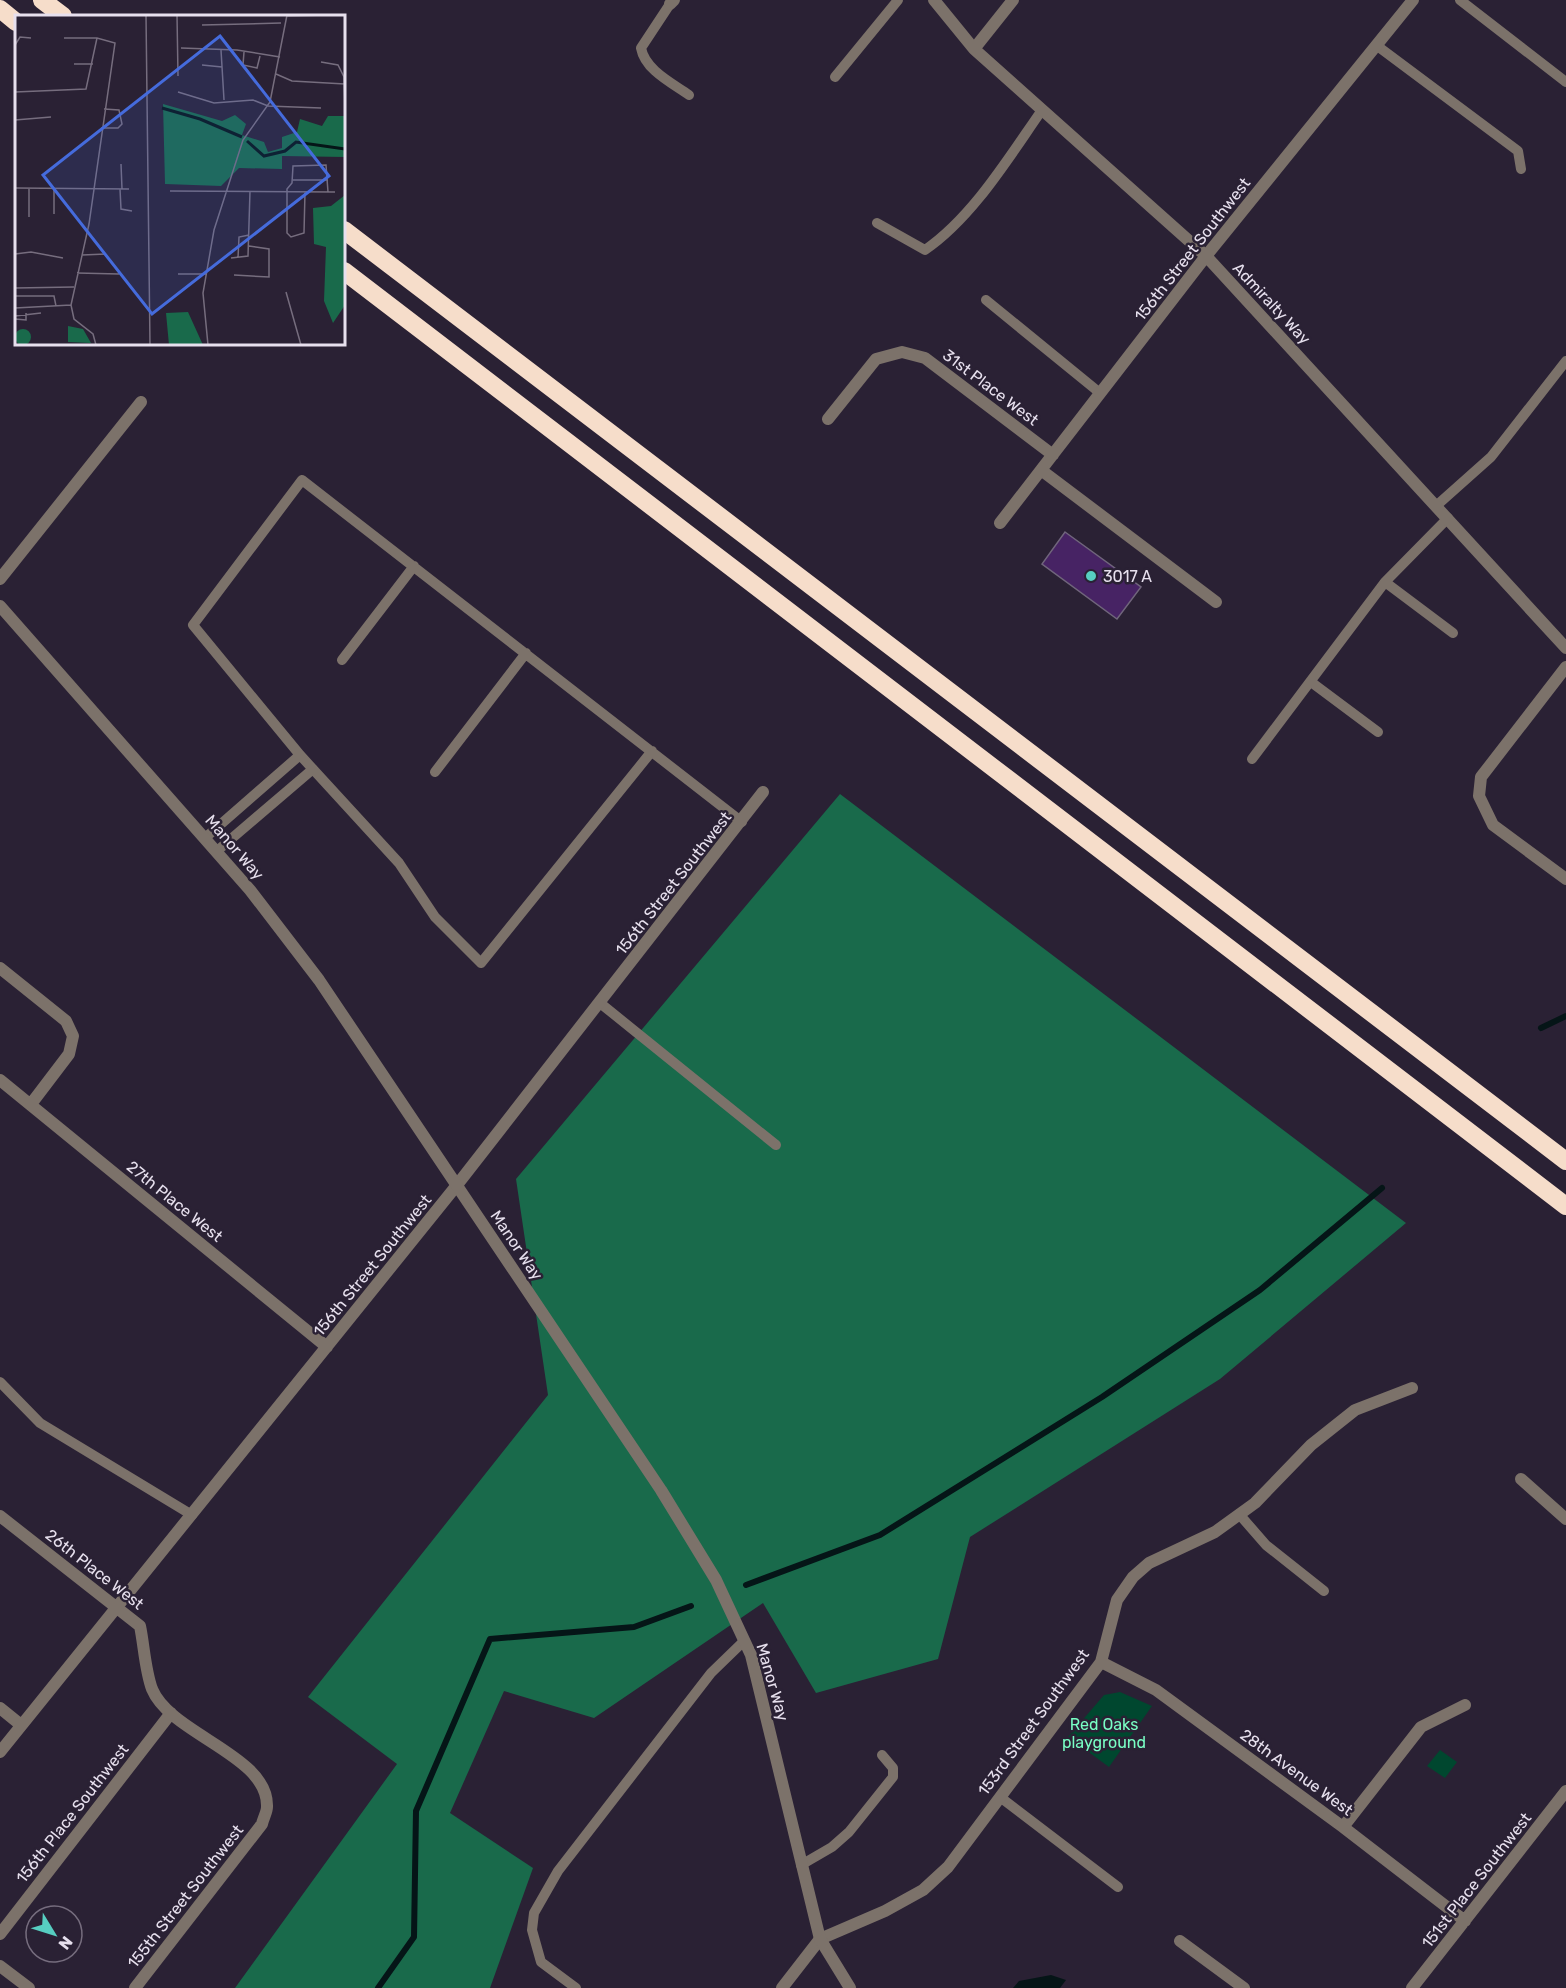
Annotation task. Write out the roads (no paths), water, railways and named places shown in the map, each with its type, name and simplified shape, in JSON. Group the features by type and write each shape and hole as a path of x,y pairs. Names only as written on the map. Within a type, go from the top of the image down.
{"highway":[{"path":"42,0 62,15"},
{"path":"0,9 15,21"},
{"path":"345,231 1566,1161"},
{"path":"345,272 1566,1206"}],"street":[{"name":"Admiralty Way","path":"934,0 974,49 1206,256 1566,648"},
{"path":"974,49 1013,0"},
{"name":"156th Street Southwest","path":"1000,523 1206,256 1413,0"},
{"name":"31st Place West","path":"828,419 876,359 902,352 925,358 1053,454"},
{"path":"0,579 141,402"},
{"path":"1041,470 1216,602"},
{"name":"Manor Way","path":"0,606 205,838 319,980 661,1490 716,1580 754,1666 820,1939 850,1988"},
{"path":"1566,667 1481,777 1479,796 1493,825 1566,879"},
{"name":"156th Street Southwest","path":"0,1752 457,1185 742,822 763,792"},
{"path":"0,968 66,1021 73,1036 69,1054 31,1104"},
{"name":"27th Place West","path":"0,1080 327,1347"},
{"name":"153rd Street Southwest","path":"782,1988 820,1939 885,1911 923,1890 948,1867 1101,1662 1117,1600 1133,1577 1149,1563 1215,1532 1255,1503 1311,1445 1355,1410 1412,1388"},
{"path":"1521,1479 1566,1519"},
{"name":"26th Place West","path":"0,1516 140,1626 152,1690 171,1713 255,1774 264,1790 268,1808 262,1824"},
{"name":"28th Avenue West","path":"1101,1662 1156,1690 1343,1827 1465,1921"},
{"path":"1343,1827 1421,1726 1465,1705"},
{"path":"0,1708 21,1725"},
{"name":"156th Place Southwest","path":"0,1934 171,1713"},
{"name":"151st Place Southwest","path":"1412,1988 1566,1791"},
{"name":"155th Street Southwest","path":"135,1988 262,1824"},
{"path":"1180,1941 1244,1988"},
{"path":"0,1966 29,1988"}],"lane":[{"path":"835,77 898,0"},
{"path":"1463,1 1566,82"},
{"path":"672,2 644,42 641,48 642,56 648,65 689,95"},
{"path":"1376,45 1518,151 1521,169"},
{"path":"877,223 925,250 942,238 965,214 1042,110"},
{"path":"986,300 1100,393"},
{"path":"1436,506 1491,457 1566,361"},
{"path":"652,751 481,963 435,917 399,863 300,756 194,625 302,480 526,653 652,751 742,822"},
{"path":"1252,759 1386,582 1448,518"},
{"path":"342,660 414,566"},
{"path":"1386,582 1453,633"},
{"path":"435,772 526,653"},
{"path":"1311,682 1378,732"},
{"path":"205,838 300,756"},
{"path":"216,851 313,769"},
{"path":"600,1003 776,1145"},
{"path":"0,1382 40,1424 192,1515"},
{"path":"1239,1514 1266,1545 1324,1590"},
{"path":"576,1988 541,1962 534,1945 534,1913 558,1871 704,1683 744,1641"},
{"path":"801,1865 832,1847 849,1832 893,1777 893,1768 882,1755"},
{"path":"1000,1797 1118,1887"}],"waterway":[{"path":"1541,1028 1566,1016"},
{"path":"746,1585 880,1535 1102,1397 1260,1290 1382,1188"},
{"path":"378,1988 414,1937 416,1811 490,1639 634,1627 691,1606"}],"place":[{"name":"3017 A","path":"1091,576"}],"park label":[{"name":"Red Oaks playground","path":"1104,1733"}]}
